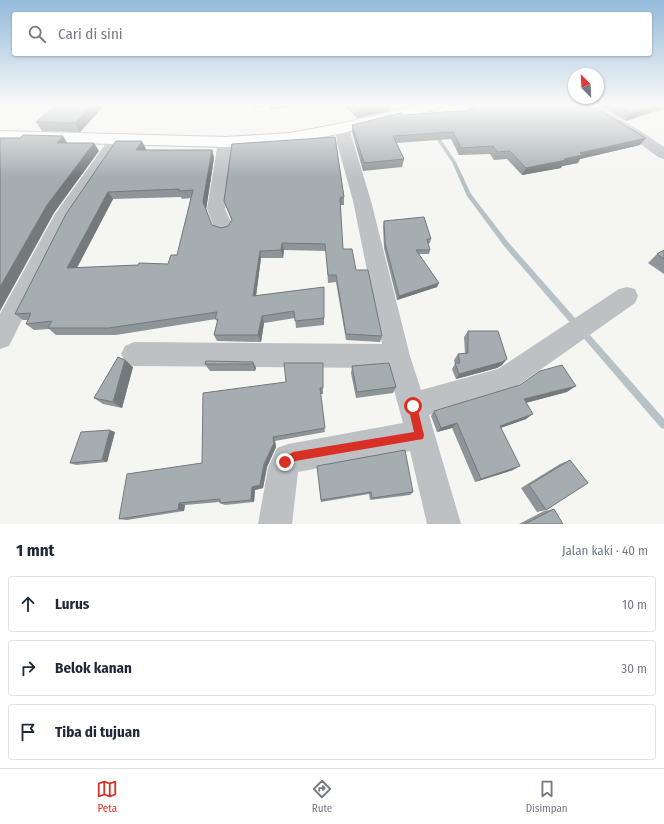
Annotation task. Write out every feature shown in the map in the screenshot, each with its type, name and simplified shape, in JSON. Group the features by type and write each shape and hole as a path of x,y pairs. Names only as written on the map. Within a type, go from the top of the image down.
{"main road":[{"path":"0,136 226,142 290,138 336,129"}],"street":[{"path":"344,129 345,143 362,201 397,356 413,406 444,524"},
{"path":"628,129 664,154"},
{"path":"0,338 62,219 114,140"},
{"path":"223,227 216,209 226,142"},
{"path":"413,406 504,380 627,296"},
{"path":"134,354 397,356"},
{"path":"275,524 282,468 288,459 351,446 420,435"}],"building":[{"path":"353,129 632,129 646,138 580,153 583,155 564,159 566,160 526,168 510,151 497,152 493,146 461,148 453,132 393,136 404,159 364,163"},
{"path":"23,135 63,136 57,143 94,143 47,205 0,287 0,138 20,138"},
{"path":"335,137 344,197 340,198 343,249 352,249 356,270 368,270 382,336 346,334 336,275 328,275 325,244 282,243 281,250 260,251 253,296 324,287 324,318 295,321 294,311 262,316 258,335 214,335 218,319 215,319 217,312 109,328 48,328 52,321 26,324 31,313 15,314 66,214 116,141 142,141 136,150 212,150 203,202 212,225 221,228 228,226 232,220 224,201 232,144","holes":["179,189 179,191 193,190 177,255 171,255 168,264 139,263 138,265 67,268 108,192"]},
{"path":"424,217 431,239 427,239 430,250 416,250 439,283 399,296 385,243 384,221"},
{"path":"664,250 664,259 657,254"},
{"path":"468,331 498,331 507,359 502,362 459,374 455,363 460,363 458,354 468,353"},
{"path":"118,357 125,360 113,402 94,398"},
{"path":"206,361 253,362 253,364 205,364"},
{"path":"284,363 323,363 323,388 320,388 325,428 273,437 274,443 264,464 260,485 252,487 251,500 220,503 220,499 179,503 178,510 119,519 127,474 202,463 203,393 286,382"},
{"path":"389,363 396,387 357,392 352,366"},
{"path":"562,365 576,386 524,399 533,414 500,426 520,466 481,479 457,423 441,428 434,411 520,385 540,371"},
{"path":"110,430 102,460 70,463 81,432"},
{"path":"405,450 413,492 372,498 371,492 321,500 317,466"},
{"path":"570,460 588,483 546,510 529,485"},
{"path":"554,509 563,524 525,524"}],"waterway":[{"path":"434,133 454,162 469,195 506,244 664,425"}],"route":[{"path":"285,462 293,457 420,435 413,406"}]}
